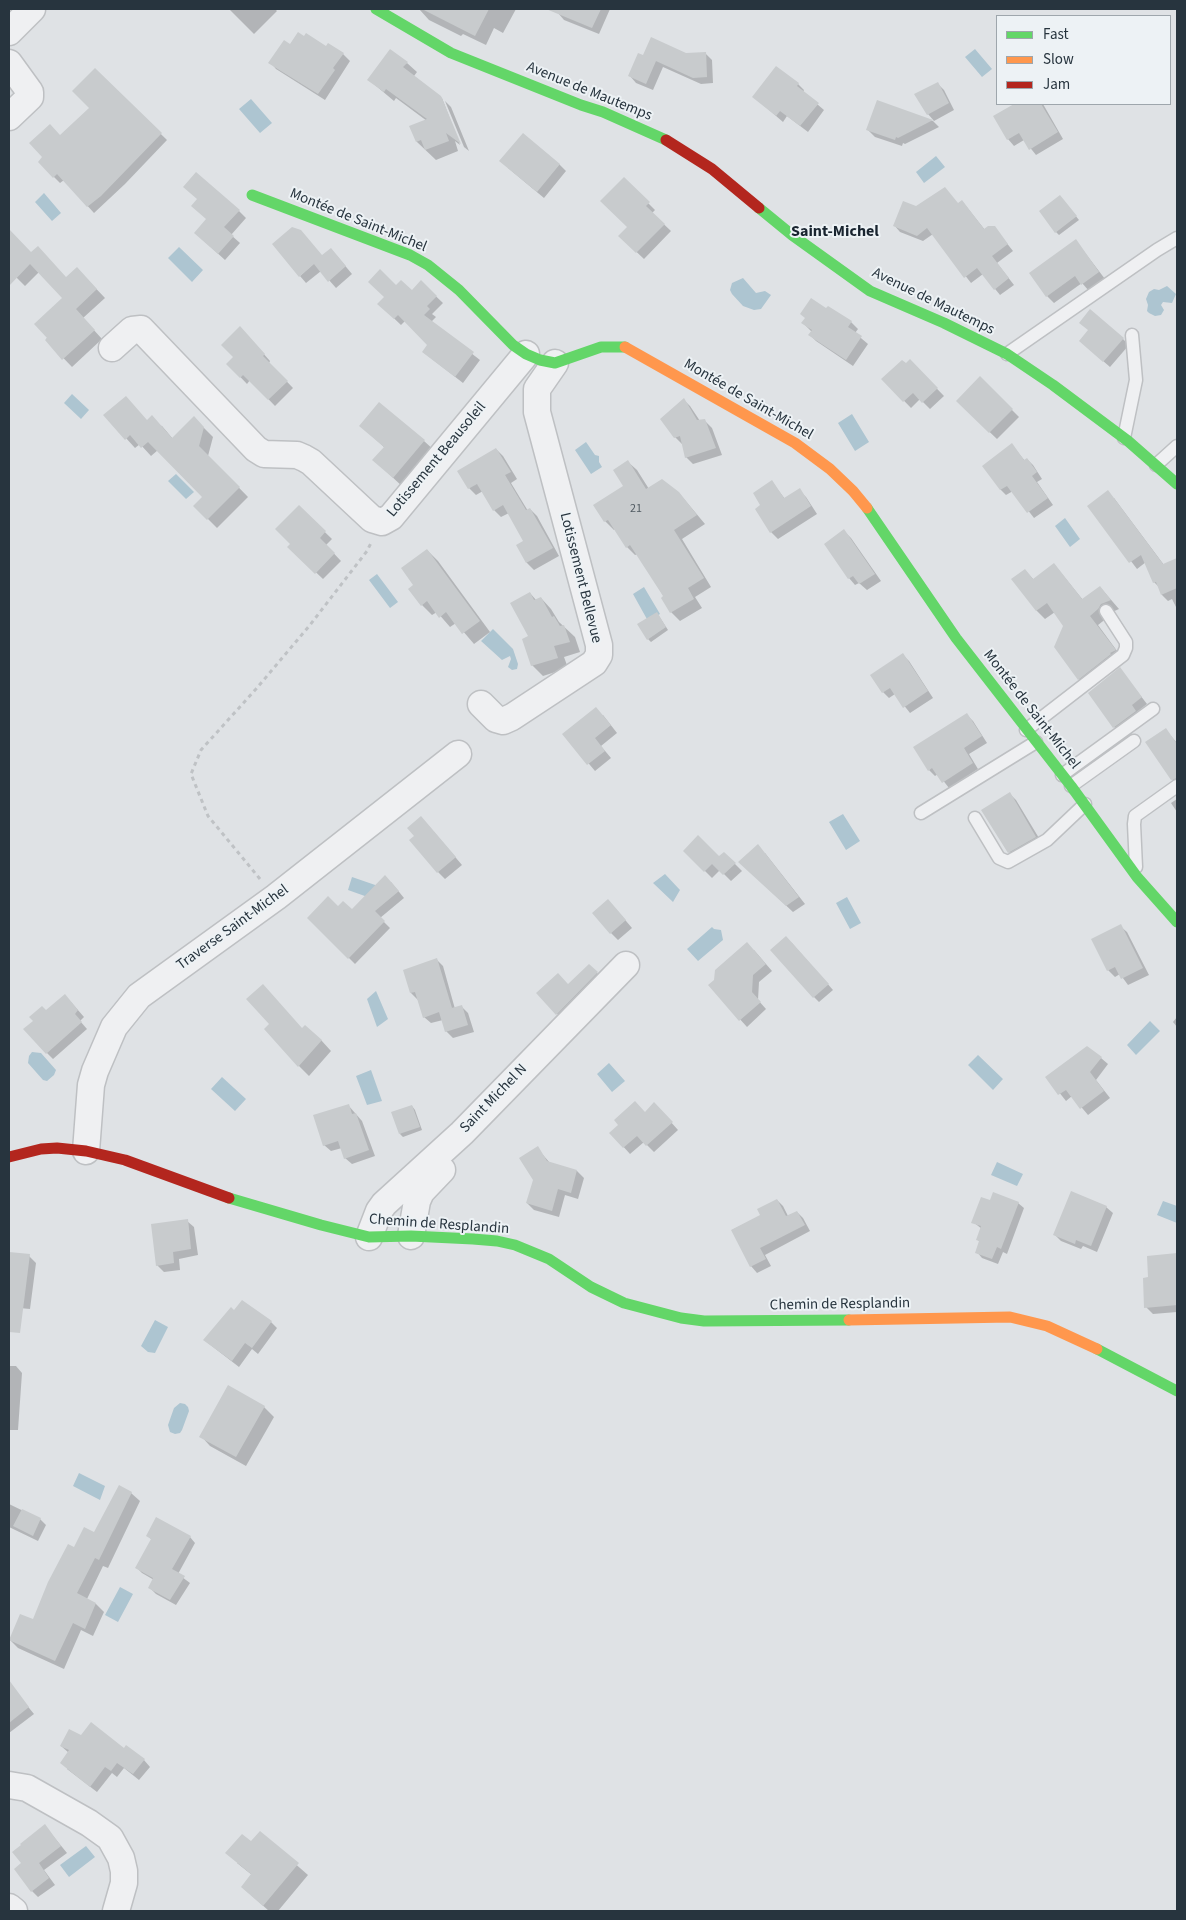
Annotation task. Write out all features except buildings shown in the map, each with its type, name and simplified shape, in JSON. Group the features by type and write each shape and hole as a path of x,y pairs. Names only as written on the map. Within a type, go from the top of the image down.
{"street":[{"path":"9,32 32,9"},
{"name":"Avenue de Mautemps","path":"376,9 451,53 660,136 686,151 712,169 792,235 870,291 944,323 1007,354 1053,385 1124,438 1177,484"},
{"path":"9,63 30,92 30,97 9,117"},
{"name":"Montée de Saint-Michel","path":"252,196 410,255 428,265 458,290 514,345 526,354 540,360 555,363 601,347 616,346 628,348 795,442 830,469 854,491 876,519 956,638 1085,804 1137,877 1177,922"},
{"name":"Lotissement Beausoleil","path":"112,348 132,330 141,330 256,449 264,454 297,455 311,462 372,519 382,522 391,517 526,354"},
{"name":"Lotissement Bellevue","path":"481,704 496,719 503,721 594,663 599,655 599,645 537,412 537,389 555,363"},
{"name":"Traverse Saint-Michel","path":"86,1151 91,1085 95,1071 114,1027 139,996 276,897 458,754"},
{"name":"Saint Michel N","path":"370,1237 379,1211 384,1204 462,1132 626,966"},
{"path":"411,1236 417,1202 421,1192 544,1070"},
{"name":"Chemin de Resplandin","path":"9,1157 41,1149 57,1148 86,1151 125,1160 238,1201 320,1225 370,1237 411,1236 481,1240 515,1245 549,1259 591,1287 624,1303 681,1318 704,1321 761,1321 1010,1317 1047,1326 1074,1337 1177,1391"},
{"path":"9,1785 28,1788 89,1823 110,1838 117,1848 124,1871 124,1883 116,1911"},
{"path":"9,1907 14,1911"}],"lane":[{"path":"1007,354 1177,238"},
{"path":"1124,438 1136,380 1132,335"},
{"path":"1156,466 1177,446"},
{"path":"1026,730 1124,655 1126,642 1106,611"},
{"path":"1062,775 1153,709"},
{"path":"1071,786 1134,741"},
{"path":"921,813 1036,742"},
{"path":"1137,877 1135,816 1177,786"},
{"path":"975,818 1001,861 1008,862 1048,840 1085,804"}],"path":[{"path":"276,897 208,816 191,774 201,750 256,690 310,625 367,551 382,522"}],"water":[{"path":"975,49 992,69 982,77 965,57"},
{"path":"251,99 272,123 260,133 239,109"},
{"path":"936,156 945,167 924,183 916,172"},
{"path":"44,193 61,213 52,221 35,202"},
{"path":"179,247 203,270 192,282 168,258"},
{"path":"743,278 756,293 765,291 771,295 761,309 754,310 743,306 732,294 730,290 732,283"},
{"path":"1167,286 1176,294 1172,303 1163,302 1161,305 1164,310 1161,315 1155,316 1149,313 1147,311 1146,299 1149,292"},
{"path":"72,394 89,410 81,419 64,403"},
{"path":"852,414 869,442 855,451 838,423"},
{"path":"586,442 595,455 599,456 599,462 602,467 591,474 575,450"},
{"path":"176,474 194,492 186,499 168,481"},
{"path":"1065,518 1080,539 1070,547 1055,526"},
{"path":"377,574 398,602 390,608 369,580"},
{"path":"644,587 660,614 648,621 633,594"},
{"path":"493,629 513,649 518,664 517,669 512,670 508,667 511,659 510,656 502,660 481,641"},
{"path":"843,814 860,841 846,850 829,822"},
{"path":"665,874 680,890 673,902 653,883"},
{"path":"352,877 381,887 376,900 348,890"},
{"path":"847,897 861,923 850,929 836,903"},
{"path":"712,927 721,930 723,940 698,961 687,949"},
{"path":"376,991 388,1019 377,1027 367,999"},
{"path":"1150,1021 1160,1031 1136,1055 1127,1045"},
{"path":"32,1052 41,1053 56,1070 54,1075 47,1081 43,1080 28,1063"},
{"path":"978,1055 1003,1079 993,1090 968,1065"},
{"path":"609,1063 625,1081 612,1092 597,1074"},
{"path":"371,1070 382,1101 367,1105 356,1076"},
{"path":"222,1077 246,1099 235,1111 211,1089"},
{"path":"997,1162 1023,1174 1017,1186 991,1175"},
{"path":"1163,1201 1177,1206 1177,1223 1157,1215"},
{"path":"155,1320 168,1327 155,1353 148,1352 141,1346"},
{"path":"180,1403 185,1404 189,1411 182,1430 180,1433 175,1434 170,1432 168,1425 174,1408"},
{"path":"79,1473 105,1486 100,1500 73,1486"},
{"path":"120,1587 133,1594 118,1622 105,1615"},
{"path":"86,1846 95,1857 69,1877 60,1865"}],"traffic: fast":[{"path":"376,9 451,53 603,112 666,140"},
{"path":"252,195 410,255 428,265 459,290 513,345 526,354 540,360 555,363 601,347 625,347"},
{"path":"759,208 792,235 870,291 944,323 1007,354 1053,385 1128,441 1177,484"},
{"path":"867,508 956,638 1071,786 1137,877 1177,922"},
{"path":"229,1198 369,1237 411,1236 473,1239 515,1245 549,1259 591,1287 624,1303 681,1318 704,1321 849,1320"},
{"path":"1097,1349 1177,1391"}],"traffic: slow":[{"path":"625,347 795,443 830,469 853,491 867,508"},
{"path":"849,1320 1010,1317 1047,1326 1097,1349"}],"traffic: jam":[{"path":"666,140 712,169 759,208"},
{"path":"9,1157 41,1149 57,1148 86,1151 125,1160 229,1198"}],"district":[{"name":"Saint-Michel","path":"835,232"}]}
